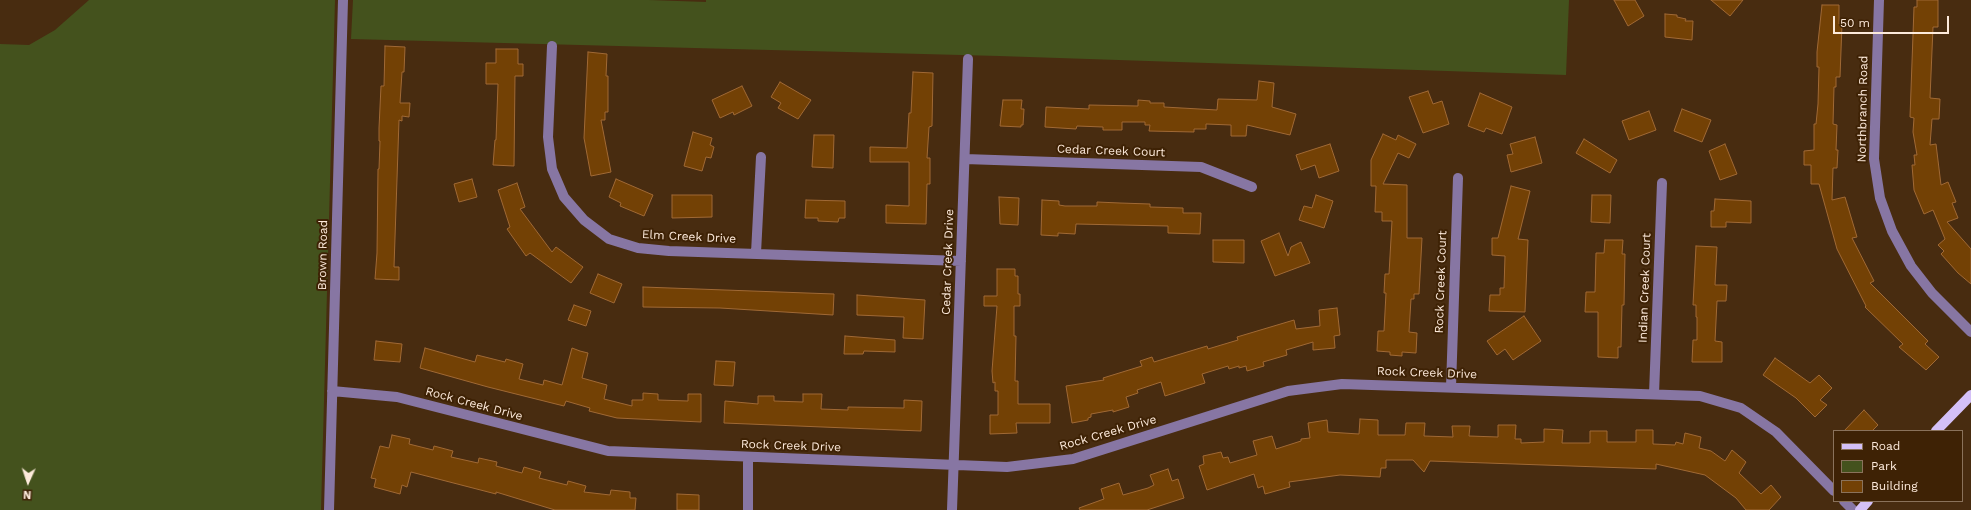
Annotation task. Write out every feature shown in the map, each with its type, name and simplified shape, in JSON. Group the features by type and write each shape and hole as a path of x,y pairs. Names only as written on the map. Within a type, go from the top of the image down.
{"main road":[{"path":"1937,430 1971,395"},
{"path":"1860,510 1867,502"}],"street":[{"name":"Brown Road","path":"329,510 343,0"},
{"name":"Northbranch Road","path":"1879,0 1874,159 1880,198 1892,231 1910,266 1932,293 1971,332"},
{"name":"Elm Creek Drive","path":"552,46 548,137 552,169 564,197 584,220 609,239 638,248 961,261"},
{"name":"Cedar Creek Drive","path":"952,510 968,59"},
{"path":"756,253 761,157"},
{"name":"Cedar Creek Court","path":"965,159 1201,167 1252,187"},
{"name":"Rock Creek Court","path":"1451,387 1458,178"},
{"name":"Indian Creek Court","path":"1654,394 1662,183"},
{"name":"Rock Creek Drive","path":"332,390 397,397 608,451 748,458 1007,467 1073,459 1288,391 1342,384 1700,396 1741,408 1776,432 1833,490"},
{"path":"748,458 748,510"},
{"path":"1845,502 1853,510"}],"green space":[{"path":"89,0 335,0 321,510 0,510 0,44 29,45 55,30"},
{"path":"353,0 649,0 706,2 706,0 1569,0 1566,75 999,56 351,39"}],"building":[{"path":"1614,0 1635,0 1644,16 1628,26"},
{"path":"1711,0 1743,0 1730,16"},
{"path":"1917,0 1938,0 1938,27 1933,27 1930,98 1940,99 1939,119 1932,119 1930,145 1936,144 1941,185 1948,182 1956,202 1952,203 1958,218 1947,222 1971,249 1971,284 1958,273 1941,254 1944,251 1938,245 1945,239 1933,210 1924,214 1914,190 1912,165 1915,165 1914,155 1917,155 1913,132 1914,118 1910,117 1914,7 1917,7"},
{"path":"1822,5 1839,5 1839,24 1842,24 1840,77 1836,77 1836,87 1834,87 1833,124 1837,125 1836,150 1838,150 1837,168 1833,168 1832,200 1845,197 1857,237 1852,238 1874,281 1870,283 1928,341 1925,344 1939,357 1926,370 1899,347 1903,344 1865,307 1866,306 1837,249 1819,184 1811,184 1811,165 1804,165 1804,151 1814,150 1814,124 1816,124 1818,104 1819,67 1817,67 1817,52"},
{"path":"1665,14 1677,15 1677,17 1686,19 1685,21 1693,21 1692,40 1665,37"},
{"path":"385,46 405,47 404,72 402,72 400,103 410,103 409,117 402,116 402,121 399,120 394,267 399,267 399,280 375,279 380,141 379,128 381,86 384,86"},
{"path":"496,49 518,49 518,64 523,64 523,76 515,76 514,166 493,165 496,140 498,84 486,84 486,63 496,63"},
{"path":"588,52 607,54 606,76 608,76 608,112 605,112 605,120 601,120 611,172 591,176 584,138"},
{"path":"913,72 933,73 932,126 929,127 927,158 930,158 930,184 927,184 926,224 886,223 886,205 909,206 909,162 870,162 870,147 907,148 909,113 911,113"},
{"path":"1259,81 1274,83 1272,107 1296,114 1290,135 1247,125 1246,136 1231,136 1231,125 1206,124 1206,129 1194,129 1194,132 1149,131 1150,125 1145,125 1145,122 1122,122 1122,130 1103,130 1103,127 1077,126 1076,129 1045,127 1046,107 1089,109 1089,105 1138,106 1138,100 1150,101 1150,103 1164,103 1164,107 1217,110 1218,99 1257,100"},
{"path":"780,82 811,100 798,119 778,108 781,103 771,97"},
{"path":"742,86 752,106 734,115 733,112 720,118 712,100"},
{"path":"1428,91 1433,104 1442,101 1449,124 1423,133 1409,97"},
{"path":"1480,93 1512,107 1502,134 1486,128 1484,132 1468,126"},
{"path":"1003,100 1022,100 1021,109 1024,109 1023,125 1021,125 1021,127 1000,126"},
{"path":"1682,109 1711,120 1702,142 1674,131"},
{"path":"1649,111 1656,130 1629,140 1622,121"},
{"path":"693,132 712,138 710,145 714,147 711,158 706,157 702,171 684,166"},
{"path":"1383,134 1396,140 1398,135 1416,144 1409,158 1398,153 1383,184 1407,185 1407,238 1422,238 1419,294 1414,294 1414,299 1411,299 1409,332 1417,333 1416,353 1402,352 1402,356 1390,355 1390,352 1377,351 1378,331 1384,331 1386,293 1384,293 1385,274 1389,274 1392,221 1382,221 1382,212 1375,212 1376,186 1371,186 1371,160"},
{"path":"814,135 834,135 833,168 812,167"},
{"path":"1535,137 1542,163 1511,172 1507,155 1513,154 1510,144"},
{"path":"1584,139 1617,160 1610,173 1576,153"},
{"path":"1330,144 1339,171 1319,178 1315,165 1301,170 1296,155"},
{"path":"1725,144 1737,174 1720,180 1709,151"},
{"path":"472,179 477,197 459,202 454,184"},
{"path":"616,179 653,195 644,216 620,206 621,203 609,197"},
{"path":"517,183 525,207 520,209 552,252 556,247 583,267 571,283 530,253 526,256 507,229 510,227 498,190"},
{"path":"1511,186 1530,191 1518,239 1528,240 1525,312 1489,311 1490,295 1500,295 1500,288 1504,288 1505,256 1492,255 1492,238 1498,238"},
{"path":"672,195 712,195 712,217 672,218"},
{"path":"1316,195 1333,201 1324,228 1299,220 1304,206 1312,208"},
{"path":"1592,195 1611,195 1610,223 1591,222"},
{"path":"999,197 1019,198 1018,225 1000,224"},
{"path":"1715,199 1751,201 1751,223 1726,222 1726,227 1711,227 1711,211 1714,211"},
{"path":"806,200 845,201 845,218 839,218 838,222 818,221 818,218 805,218"},
{"path":"1042,200 1059,201 1059,205 1065,206 1097,206 1097,202 1150,204 1150,207 1183,208 1183,213 1201,213 1200,234 1168,233 1168,226 1076,224 1075,234 1058,233 1058,236 1041,235"},
{"path":"1279,233 1288,256 1291,247 1301,242 1310,263 1275,276 1261,241"},
{"path":"1213,240 1244,240 1244,263 1213,262"},
{"path":"1605,240 1623,240 1622,254 1625,254 1624,305 1622,305 1621,347 1618,347 1618,358 1598,357 1598,312 1585,312 1586,292 1595,292 1596,253 1604,253"},
{"path":"1696,246 1717,247 1715,285 1727,285 1726,301 1717,301 1715,341 1722,342 1722,362 1692,362 1693,340 1697,340 1696,305 1693,305"},
{"path":"997,269 1015,269 1015,276 1018,276 1020,306 1014,306 1014,336 1016,336 1015,381 1018,381 1018,404 1050,404 1050,423 1016,423 1017,433 990,434 990,415 998,415 998,391 995,391 995,382 993,383 992,371 997,306 984,306 984,296 997,296"},
{"path":"598,274 622,284 614,303 590,293"},
{"path":"643,287 834,294 833,315 720,308 643,307"},
{"path":"857,295 925,300 923,339 903,338 904,317 857,315"},
{"path":"574,305 591,311 586,326 568,320"},
{"path":"1337,308 1340,335 1334,336 1335,348 1313,350 1313,342 1286,350 1287,355 1263,362 1264,366 1247,371 1246,366 1239,368 1239,366 1229,369 1228,366 1202,374 1205,383 1165,396 1161,382 1137,390 1138,393 1126,397 1129,407 1113,412 1113,410 1091,414 1091,417 1088,418 1088,420 1072,423 1066,386 1104,380 1103,378 1142,366 1140,361 1152,357 1154,362 1207,346 1208,349 1238,340 1237,337 1294,320 1296,329 1320,326 1319,310"},
{"path":"1524,316 1541,341 1513,360 1505,349 1497,355 1487,341"},
{"path":"845,336 895,340 895,352 864,351 863,354 844,354"},
{"path":"376,341 402,344 400,362 374,360"},
{"path":"425,348 475,362 477,355 505,362 506,359 523,364 519,379 543,385 544,380 562,385 572,348 588,353 582,378 607,385 604,399 632,406 632,400 643,400 643,393 658,394 658,400 688,401 688,394 701,394 701,422 617,418 589,411 590,408 566,401 564,406 488,387 420,368"},
{"path":"1775,358 1810,383 1819,375 1832,388 1820,400 1827,405 1815,417 1796,398 1763,375"},
{"path":"716,361 735,362 733,386 714,385"},
{"path":"803,394 822,394 821,409 848,410 848,407 904,408 904,400 922,401 921,431 724,423 725,401 758,404 758,396 774,396 774,401 803,402"},
{"path":"1864,410 1878,425 1873,430 1845,430"},
{"path":"1360,419 1378,420 1378,435 1405,435 1406,423 1425,423 1424,436 1453,437 1452,426 1470,426 1469,436 1498,437 1498,425 1516,425 1515,439 1521,439 1521,443 1544,442 1544,429 1563,430 1562,443 1590,443 1590,431 1607,431 1607,442 1636,442 1636,430 1653,430 1653,444 1675,445 1676,442 1683,444 1685,433 1701,437 1699,448 1711,451 1725,461 1732,450 1746,462 1739,473 1761,494 1771,485 1781,497 1769,510 1746,510 1736,498 1705,475 1656,464 1656,469 1430,461 1424,472 1413,460 1386,460 1386,468 1381,468 1380,477 1340,475 1289,482 1290,487 1265,494 1263,486 1258,488 1254,474 1207,490 1199,466 1204,464 1203,456 1221,452 1223,458 1228,457 1230,463 1257,455 1253,441 1272,436 1276,449 1301,441 1301,439 1310,438 1308,423 1327,420 1328,432 1359,434"},
{"path":"392,435 410,439 409,444 433,450 434,446 453,451 451,457 478,463 479,458 497,462 496,466 522,473 524,467 541,472 539,478 567,485 568,481 586,486 584,492 610,495 611,490 630,492 630,498 636,498 635,510 555,510 496,492 496,494 411,472 407,487 402,485 400,494 374,487 376,479 371,478 380,446 389,448"},
{"path":"1168,469 1172,481 1178,479 1184,498 1147,510 1080,510 1079,508 1104,499 1101,489 1119,483 1123,495 1148,488 1154,485 1150,475"},
{"path":"677,494 699,495 699,510 677,510"}]}
